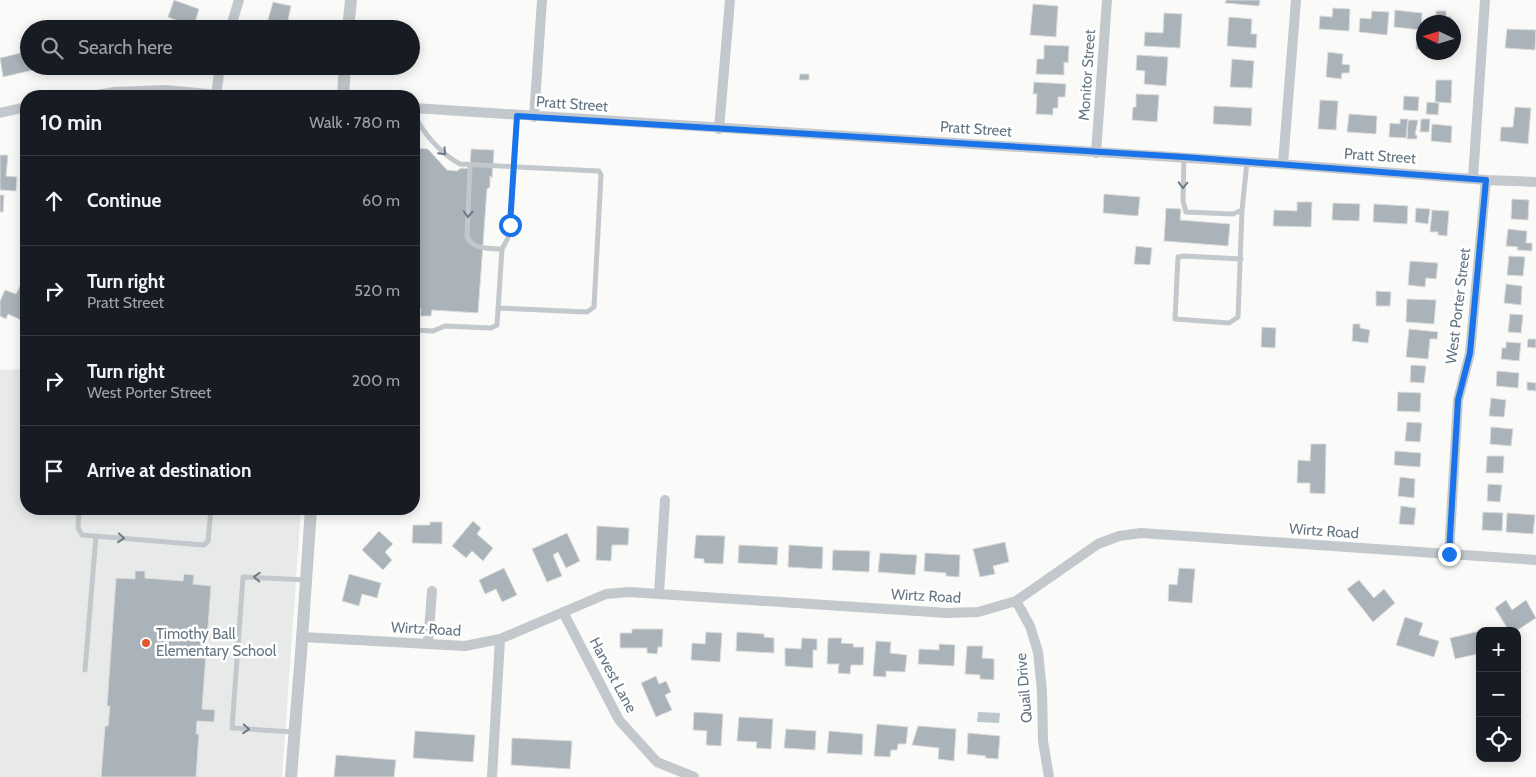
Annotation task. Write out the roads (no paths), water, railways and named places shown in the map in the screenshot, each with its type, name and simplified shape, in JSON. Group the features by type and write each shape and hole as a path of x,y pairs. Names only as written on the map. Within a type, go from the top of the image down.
{"street":[{"path":"233,20 239,0"},
{"path":"349,20 350,0"},
{"path":"534,117 542,0"},
{"path":"719,129 730,0"},
{"name":"Monitor Street","path":"1096,153 1108,0"},
{"path":"1282,164 1296,0"},
{"path":"1473,178 1485,0"},
{"path":"217,90 219,75"},
{"path":"343,90 344,75"},
{"name":"Pratt Street","path":"420,108 1096,153 1184,157 1486,180 1536,182"},
{"path":"0,113 20,109"},
{"name":"West Porter Street","path":"1449,554 1458,400 1470,353 1486,180"},
{"path":"659,593 665,500"},
{"path":"290,777 310,515"},
{"name":"Wirtz Road","path":"302,637 465,646 500,639 606,594 629,592 947,613 978,612 1016,601 1098,544 1119,536 1141,533 1536,560"},
{"path":"428,644 432,591"},
{"name":"Quail Drive","path":"1016,601 1030,626 1038,652 1042,691 1043,741 1049,777"},
{"name":"Harvest Lane","path":"563,612 619,720 657,762 694,777"},
{"path":"492,777 500,639"}],"lane":[{"path":"420,330 433,331 445,326 494,327 498,321 502,249 508,238 510,225 517,116"},
{"path":"420,126 449,159 460,164 599,171 601,175 594,307 587,312 499,308"},
{"path":"1184,157 1183,201 1186,212 1233,214 1242,210"},
{"path":"1240,259 1178,257 1175,319 1230,322 1238,317 1242,210 1247,162"},
{"path":"470,166 467,236 469,242 473,246 502,249"},
{"path":"79,515 78,528 82,535 204,545 208,541 210,515"},
{"path":"85,670 96,536"},
{"path":"294,732 232,728 243,577 306,580"}],"place":[{"name":"Timothy Ball Elementary School","path":"146,643"}]}
